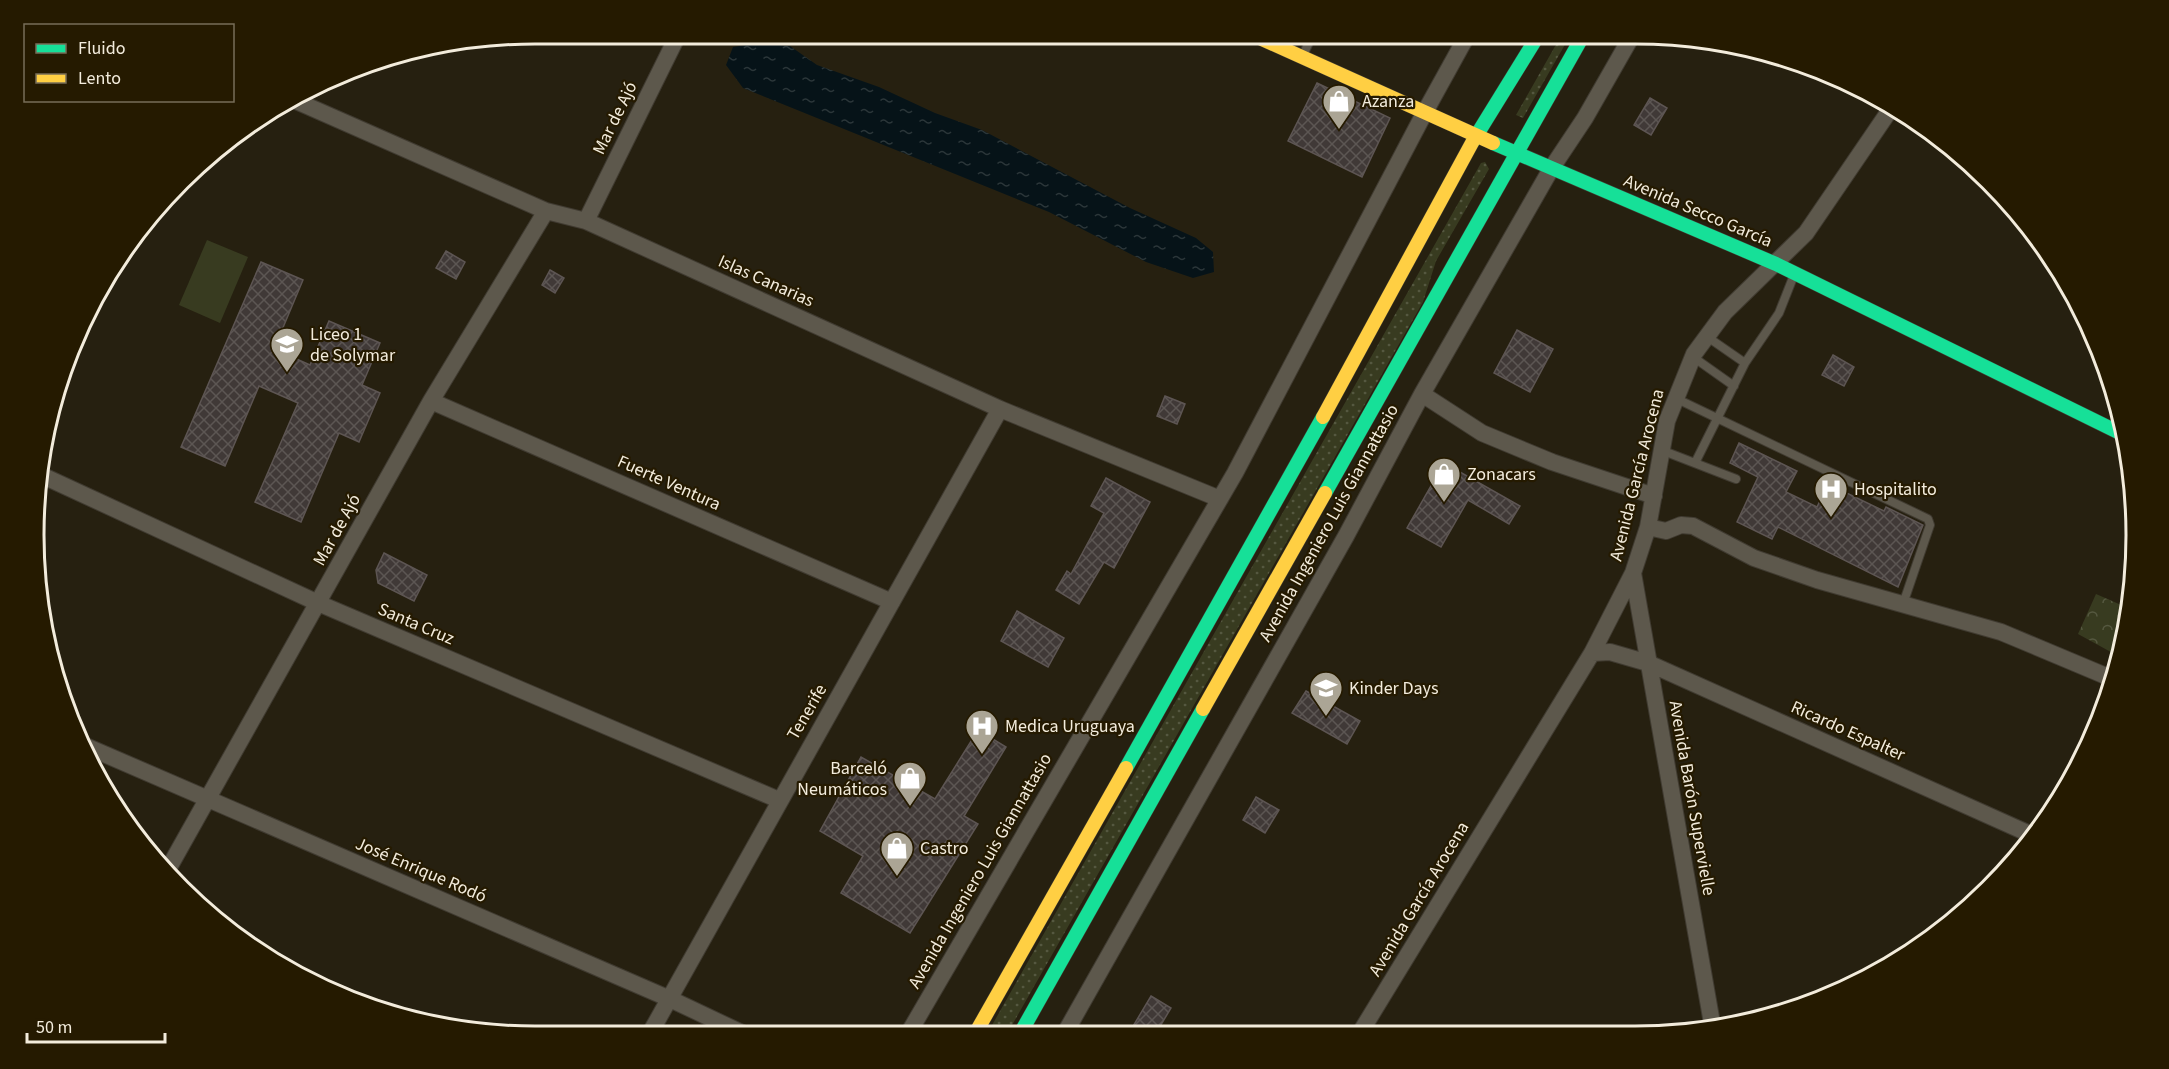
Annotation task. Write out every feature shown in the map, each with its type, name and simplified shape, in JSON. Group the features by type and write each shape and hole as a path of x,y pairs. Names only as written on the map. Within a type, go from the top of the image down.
{"main road":[{"name":"Avenida Secco García","path":"1274,44 1426,110 1551,169 1776,264 2114,430"},
{"path":"980,1026 1279,497 1477,134 1533,44"},
{"name":"Avenida Ingeniero Luis Giannattasio","path":"1025,1026 1439,295 1516,152 1578,44"}],"street":[{"name":"Mar de Ajó","path":"586,221 674,44"},
{"name":"Avenida Ingeniero Luis Giannattasio","path":"913,1026 1220,500 1462,44"},
{"name":"Avenida Ingeniero Luis Giannattasio","path":"1070,1026 1346,536 1422,394 1551,169 1585,118 1627,44"},
{"name":"Islas Canarias","path":"300,103 546,211 586,221 1000,409 1220,500"},
{"name":"Avenida García Arocena","path":"1364,1026 1592,653 1633,573 1648,527 1661,450 1675,398 1693,357 1725,312 1806,233 1887,114"},
{"name":"Mar de Ajó","path":"171,864 431,401 546,211"},
{"path":"1422,394 1482,433 1552,462 1654,496"},
{"name":"Fuerte Ventura","path":"431,401 892,602"},
{"name":"Tenerife","path":"654,1026 1000,409"},
{"name":"Santa Cruz","path":"47,478 318,603 779,800"},
{"path":"1648,527 1666,531 1681,525 1693,526 1754,558 1817,580 2001,632 2105,675"},
{"name":"Avenida Barón Supervielle","path":"1633,573 1711,1019"},
{"name":"Ricardo Espalter","path":"1592,653 1610,652 1648,663 2025,832"},
{"name":"José Enrique Rodó","path":"93,749 670,999 727,1026"}],"lane":[{"path":"1302,56 1308,44"},
{"path":"1695,463 1745,363 1779,313 1795,273"},
{"path":"1706,336 1745,363"},
{"path":"1693,357 1734,386"},
{"path":"1675,398 1928,519 1930,525 1903,604"},
{"path":"1661,450 1736,478"}],"green space":[{"path":"1556,44 1565,44 1523,118 1516,115"},
{"path":"1485,162 1489,169 1436,261 1423,302 1012,1026 992,1026 1481,163"},
{"path":"207,240 248,257 220,323 179,305"},
{"path":"2096,594 2120,605 2111,652 2078,634"}],"water":[{"path":"752,44 790,46 817,65 879,87 935,113 982,130 1130,208 1196,238 1213,252 1214,272 1193,278 1146,262 1049,212 743,88 726,65 733,47"}],"building":[{"name":"Azanza","path":"1317,83 1390,118 1362,177 1288,141"},
{"path":"1650,98 1667,108 1651,135 1634,125"},
{"path":"446,251 465,262 456,279 436,268"},
{"path":"261,262 303,280 274,349 310,365 329,321 380,343 362,385 380,393 359,442 339,433 301,522 255,502 298,403 259,386 225,466 181,447"},
{"path":"550,270 564,278 555,293 542,285"},
{"path":"1517,330 1553,349 1530,392 1494,373"},
{"path":"1833,355 1854,367 1844,386 1822,375"},
{"path":"1165,396 1185,404 1177,424 1157,416"},
{"name":"Hospitalito","path":"1739,443 1797,471 1786,492 1817,507 1828,484 1884,511 1886,507 1923,525 1898,587 1778,527 1772,539 1737,522 1758,477 1730,463"},
{"name":"Zonacars","path":"1444,463 1520,506 1509,524 1468,500 1441,547 1407,528"},
{"path":"1106,478 1150,502 1114,568 1104,562 1079,604 1056,590 1067,571 1071,574 1104,513 1091,506"},
{"path":"384,553 427,575 414,601 378,583 376,570"},
{"path":"1017,611 1064,638 1048,667 1001,641"},
{"name":"Kinder Days","path":"1306,691 1360,721 1347,744 1292,713"},
{"path":"978,730 1006,747 964,816 978,824 910,933 841,893 863,856 820,831 861,757 935,799"},
{"path":"1256,797 1279,810 1265,833 1243,820"},
{"path":"1151,996 1171,1008 1160,1026 1133,1026"}],"traffic: fast":[{"path":"1473,141 1533,44"},
{"path":"1325,493 1578,44"},
{"path":"1493,143 1776,264 2114,430"},
{"path":"1126,768 1323,417"},
{"path":"1025,1026 1203,709"}],"traffic: slow":[{"path":"1273,44 1493,143"},
{"path":"1323,417 1473,141"},
{"path":"1203,709 1325,493"},
{"path":"980,1026 1126,768"}],"place":[{"name":"Azanza","path":"1339,130"},
{"name":"Liceo 1 de Solymar","path":"287,373"},
{"name":"Zonacars","path":"1444,503"},
{"name":"Hospitalito","path":"1831,518"},
{"name":"Kinder Days","path":"1326,717"},
{"name":"Medica Uruguaya","path":"982,755"},
{"name":"Barceló Neumáticos","path":"910,807"},
{"name":"Castro","path":"897,877"}]}
